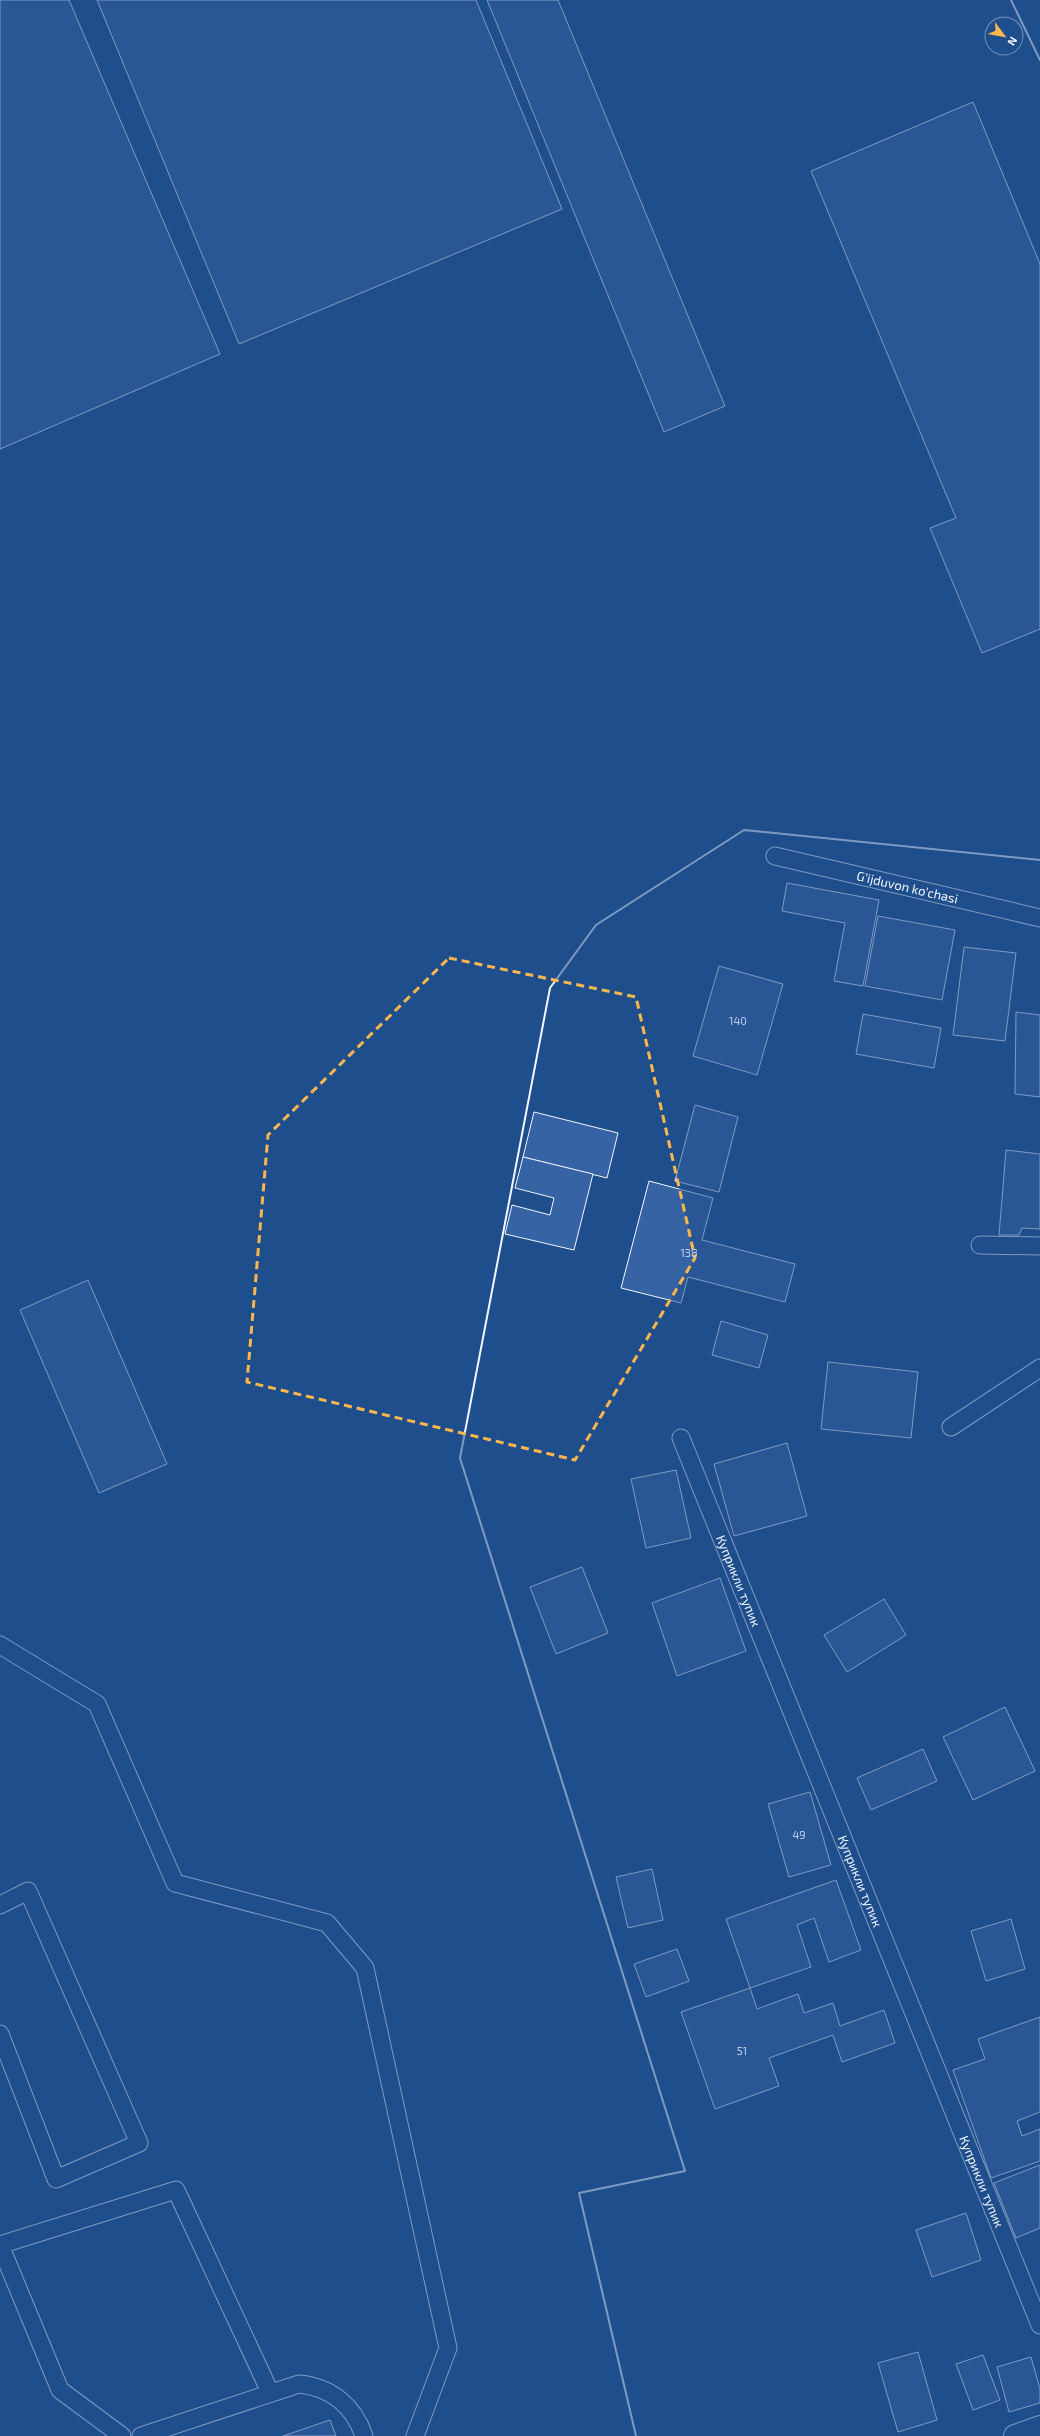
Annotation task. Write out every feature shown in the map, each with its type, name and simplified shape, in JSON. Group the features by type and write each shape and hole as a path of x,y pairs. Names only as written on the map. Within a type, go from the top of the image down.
{"street":[{"path":"1015,2436 1040,2426"}],"lane":[{"name":"G'ijduvon ko'chasi","path":"776,856 1040,918"},
{"path":"980,1246 1040,1246"},
{"path":"951,1427 1040,1368"},
{"name":"Куприкли тупик","path":"681,1438 1040,2325"},
{"path":"0,1646 97,1704 175,1883 327,1923 365,1968 448,2348 415,2436"},
{"path":"0,1905 28,1891 139,2143 56,2179 0,2034"},
{"path":"122,2436 60,2390 0,2245 176,2190 270,2392"},
{"path":"141,2436 270,2392 299,2384 315,2386 328,2391 352,2411 364,2436"}],"highlighted area":[{"path":"449,958 636,997 695,1258 575,1460 247,1382 268,1135"}],"building":[{"path":"0,0 69,0 220,354 0,449"},
{"path":"97,0 476,0 562,209 239,344"},
{"path":"487,0 558,0 725,406 664,432"},
{"path":"973,102 1040,264 1040,629 982,653 930,528 956,518 811,171"},
{"path":"787,883 879,900 863,986 834,981 845,923 782,911"},
{"path":"878,916 955,930 942,1000 865,986"},
{"path":"964,947 1016,953 1005,1041 953,1035"},
{"path":"719,966 783,984 757,1075 693,1056"},
{"path":"1016,1012 1040,1015 1040,1097 1015,1094"},
{"path":"863,1014 941,1028 934,1068 856,1054"},
{"path":"695,1105 738,1117 719,1192 675,1181"},
{"path":"534,1112 618,1133 607,1178 523,1157"},
{"path":"1006,1150 1040,1154 1040,1229 1022,1228 1019,1235 999,1235"},
{"path":"523,1157 593,1174 574,1250 505,1234 512,1205 550,1215 554,1198 515,1188"},
{"path":"649,1181 713,1198 702,1240 795,1264 785,1302 688,1277 681,1303 621,1288"},
{"path":"88,1280 167,1464 99,1493 20,1310"},
{"path":"721,1321 768,1335 759,1368 712,1355"},
{"path":"828,1362 918,1372 911,1438 821,1429"},
{"path":"787,1443 807,1516 734,1536 714,1464"},
{"path":"676,1470 691,1538 646,1548 631,1479"},
{"path":"582,1567 608,1633 556,1654 530,1587"},
{"path":"720,1578 746,1651 677,1676 652,1603"},
{"path":"884,1599 906,1635 847,1672 824,1635"},
{"path":"1005,1707 1035,1771 973,1800 943,1737"},
{"path":"923,1749 937,1781 871,1810 857,1778"},
{"path":"810,1792 831,1865 789,1877 768,1804"},
{"path":"652,1869 663,1920 628,1928 616,1877"},
{"path":"836,1880 861,1950 829,1962 814,1918 797,1925 811,1967 750,1988 726,1919"},
{"path":"1011,1919 1025,1969 986,1981 971,1931"},
{"path":"677,1949 689,1981 646,1997 634,1964"},
{"path":"750,1988 757,2009 798,1994 804,2013 833,2003 840,2026 884,2010 895,2043 842,2062 833,2035 769,2058 779,2086 715,2109 681,2012"},
{"path":"1040,2017 1040,2112 1017,2121 1022,2136 1040,2129 1040,2161 991,2178 953,2070 985,2059 978,2039"},
{"path":"1040,2165 1040,2228 1016,2238 994,2183"},
{"path":"966,2213 981,2260 932,2277 916,2230"},
{"path":"918,2352 937,2420 898,2432 878,2363"},
{"path":"983,2355 1000,2400 973,2410 956,2364"},
{"path":"1031,2357 1040,2389 1040,2403 1009,2412 997,2367"},
{"path":"330,2420 336,2436 283,2436"}],"wall":[{"path":"1011,0 1040,60"},
{"path":"636,2436 579,2193 685,2171 460,1458 550,988 596,925 744,830 1040,860"}]}
